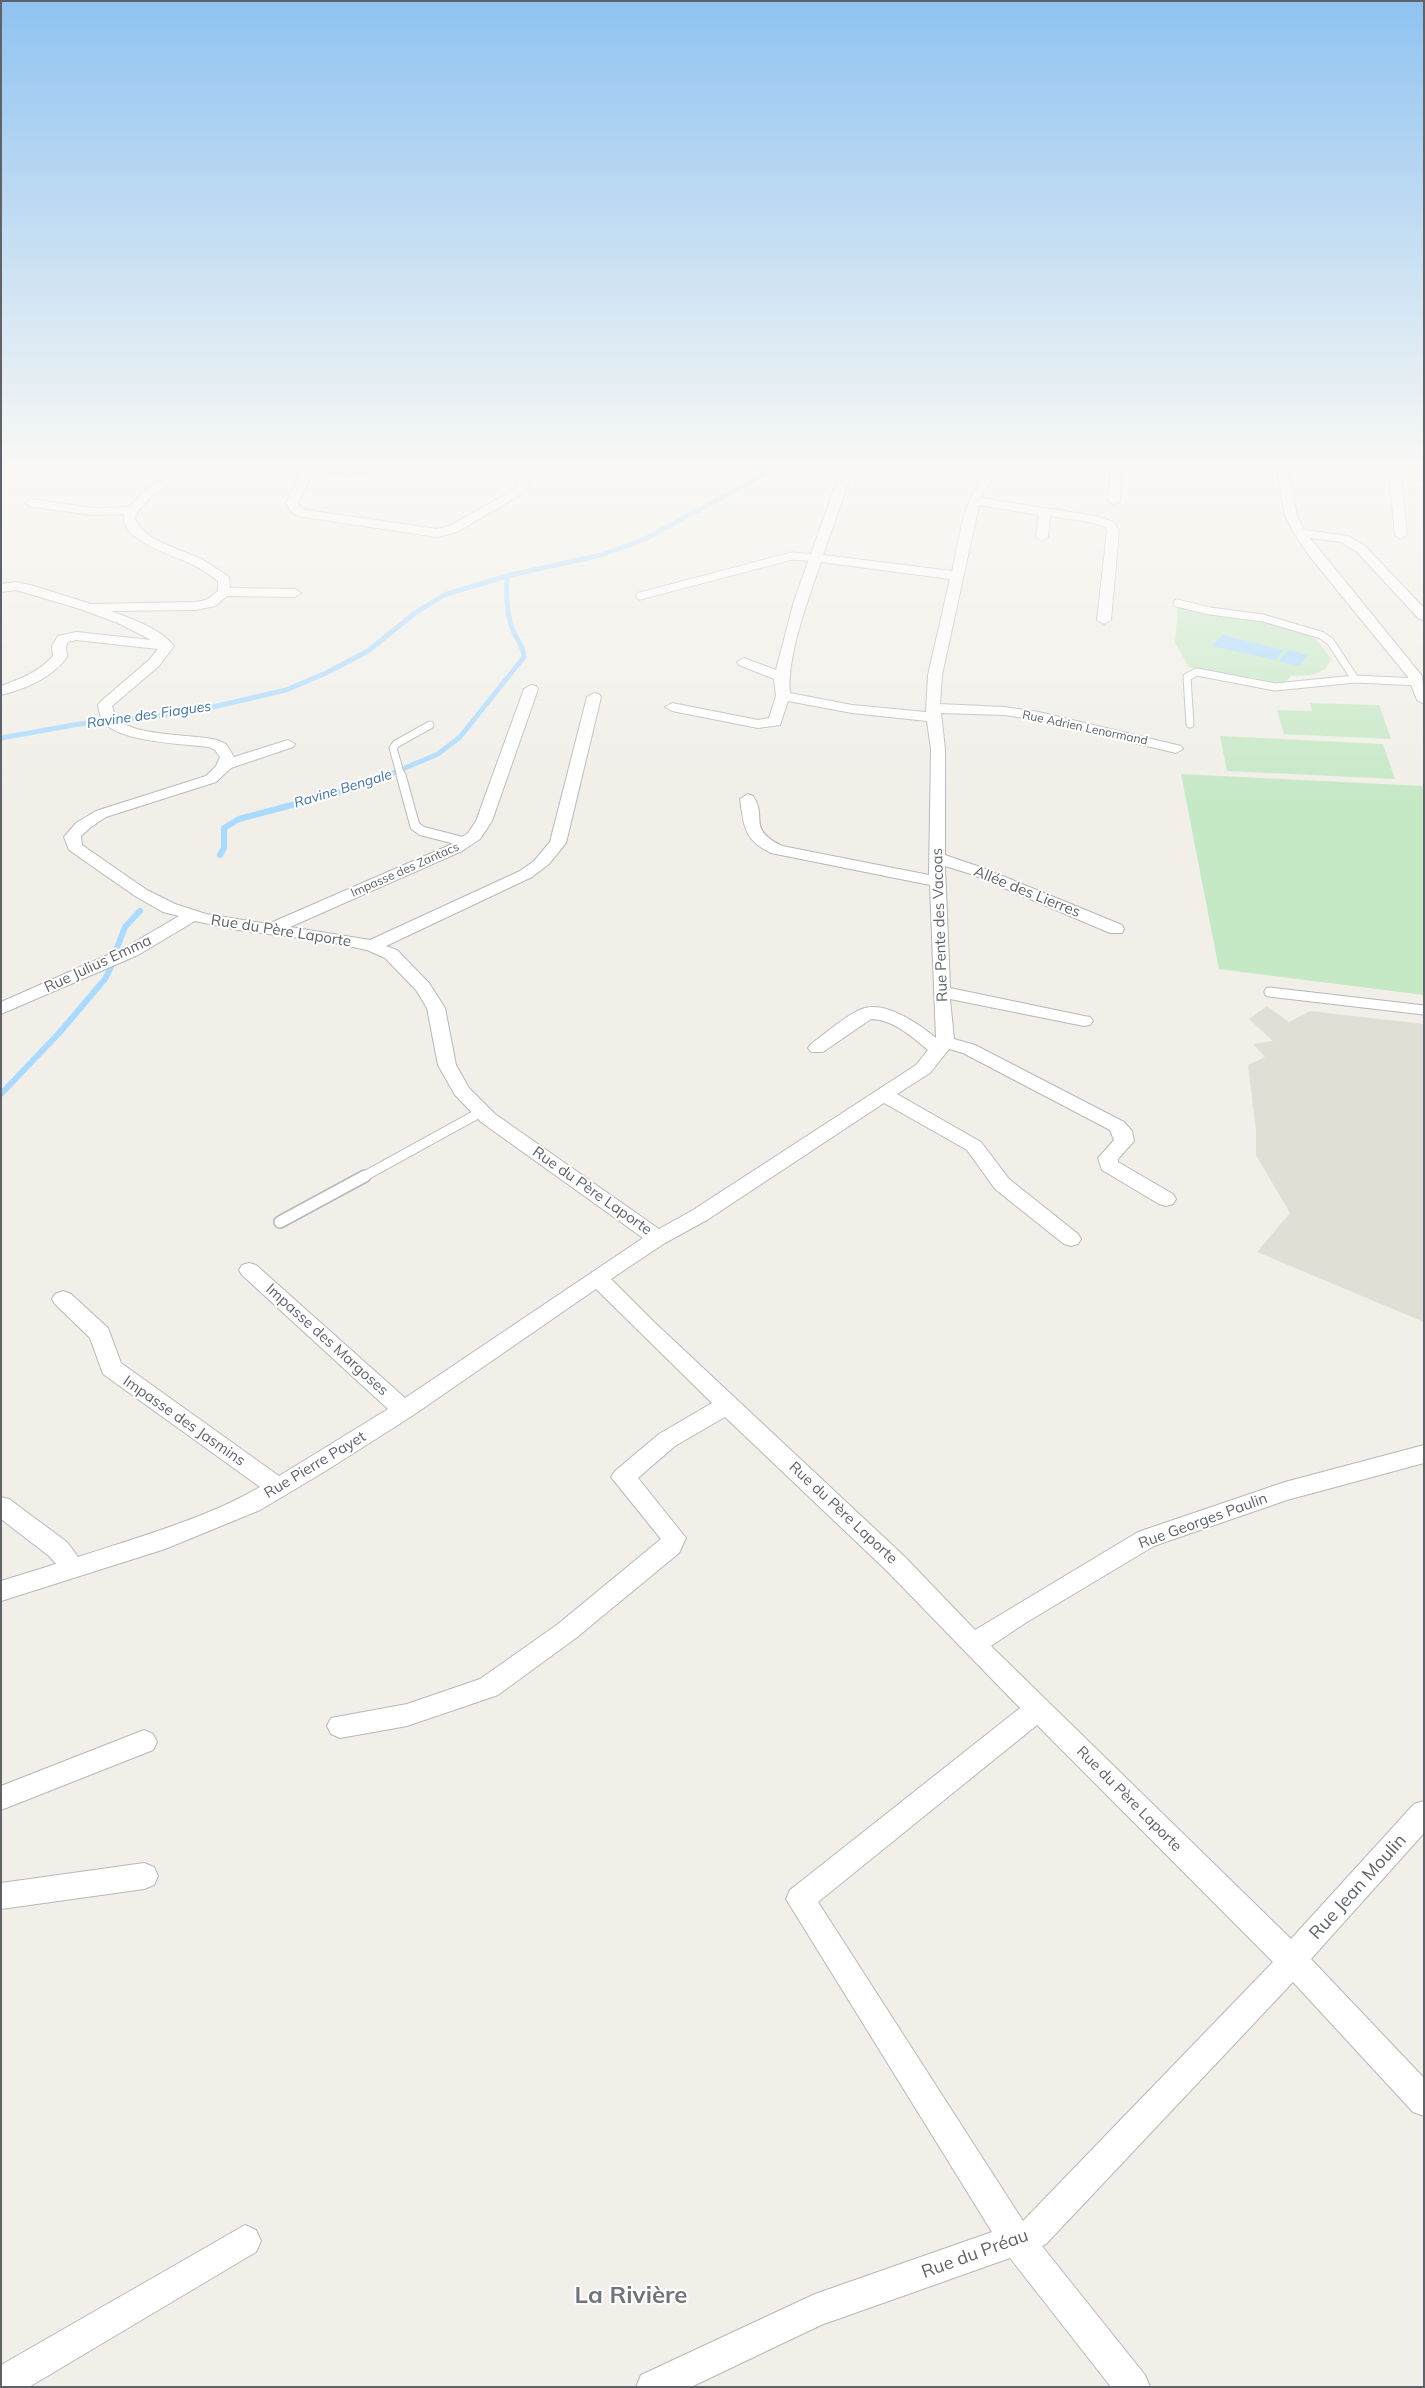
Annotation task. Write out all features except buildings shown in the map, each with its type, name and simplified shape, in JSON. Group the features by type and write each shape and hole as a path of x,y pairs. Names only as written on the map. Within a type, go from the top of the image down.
{"street":[{"path":"224,581 224,592"},
{"path":"672,707 765,725 775,722 783,696 781,677 801,601 808,581"},
{"name":"Rue Pente des Vacoas","path":"942,1046 937,858 938,749 933,713 936,675 957,581"},
{"path":"1104,620 1108,581"},
{"path":"1336,581 1422,688"},
{"path":"1392,581 1424,616"},
{"path":"1,588 25,587 88,608 140,628 157,637 166,646"},
{"path":"88,608 114,606 184,608 210,603 224,592 295,593"},
{"path":"1,691 34,678 50,669 60,658 59,646 67,637 76,636 166,646"},
{"path":"166,646 155,664 116,692 106,705 109,719 125,730 148,736 212,743 221,747 227,756 224,765"},
{"path":"744,662 781,677"},
{"name":"Impasse des Zantacs","path":"273,928 439,856 474,836 484,820 531,689"},
{"path":"372,946 526,874 539,866 548,856 558,844 594,696"},
{"name":"Rue Adrien Lenormand","path":"783,696 852,710 933,713 1004,712 1039,716 1176,749"},
{"path":"224,765 288,744"},
{"name":"Rue du Père Laporte","path":"224,765 211,779 102,814 82,825 72,837 75,847 141,893 169,908 238,925 273,928 330,937 372,946 391,954 422,988 436,1008 447,1065 462,1091 481,1112 658,1238 597,1278 646,1328 896,1564 973,1645 1292,1960 1424,2101"},
{"path":"748,799 754,834 761,843 778,850 938,882"},
{"name":"Allée des Lierres","path":"937,858 977,871 1116,929"},
{"name":"Rue Julius Emma","path":"1,1008 132,951 193,915"},
{"path":"941,992 1084,1021"},
{"path":"817,1048 867,1013 875,1013 904,1021 942,1046 969,1049 1117,1126 1122,1131 1124,1141 1108,1158 1109,1165 1166,1199"},
{"path":"658,1238 700,1215 924,1069 942,1046"},
{"path":"884,1095 974,1146 982,1153 993,1173 1002,1184 1071,1239"},
{"name":"Impasse des Margoses","path":"249,1270 404,1410"},
{"name":"Rue Pierre Payet","path":"1,1591 74,1569 216,1519 279,1488 404,1410 597,1278"},
{"name":"Impasse des Jasmins","path":"63,1298 100,1334 111,1368 279,1488"},
{"path":"340,1726 407,1715 489,1687 567,1631 663,1552 670,1546 674,1538 623,1477 667,1440 727,1404"},
{"name":"Rue Georges Paulin","path":"973,1645 1018,1615 1146,1539 1285,1491 1424,1454"},
{"path":"1,1506 58,1549 74,1569"},
{"path":"1038,1709 800,1899 1016,2240 1133,2387"},
{"path":"1,1798 144,1742"},
{"name":"Rue Jean Moulin","path":"1292,1960 1424,1813"},
{"path":"1,1896 144,1876"},
{"name":"Rue du Préau","path":"653,2387 815,2311 1035,2233 1274,1984 1292,1960"},
{"path":"1,2384 246,2241"}],"lane":[{"path":"640,596 696,581"},
{"path":"1177,603 1210,611 1263,618 1321,635 1330,641 1355,679"},
{"path":"1190,724 1187,677 1197,672 1275,687 1355,679 1422,688"},
{"path":"430,725 396,744 393,748 415,826 422,831 465,842"},
{"path":"1269,992 1424,1010"},
{"path":"280,1222 481,1112"}],"shaded area":[{"path":"1267,1006 1289,1022 1310,1011 1424,1024 1424,1322 1257,1252 1290,1213 1256,1155 1256,1131 1248,1065 1265,1057 1253,1044 1273,1041 1249,1019"}],"green space":[{"path":"1178,605 1230,614 1312,635 1331,658 1325,669 1320,672 1310,675 1291,676 1285,682 1268,682 1252,677 1239,679 1189,667 1175,643"},
{"path":"1310,703 1379,705 1391,739 1284,734 1277,710 1312,711"},
{"path":"1220,736 1383,744 1395,779 1227,771"},
{"path":"1181,774 1424,786 1424,995 1219,969"}],"water":[{"path":"1222,635 1284,650 1275,660 1212,646"},
{"path":"1288,650 1308,655 1299,666 1279,661"}],"waterway":[{"name":"Ravine des Fiagues","path":"1,738 79,724 187,713 286,690 326,673 368,651 415,613 444,595 489,581"},
{"name":"Ravine Bengale","path":"386,776 438,754 460,737 524,657 523,650 510,622 507,581"},
{"name":"Ravine Bengale","path":"220,855 224,848 224,828 239,819 367,785 389,775"},
{"name":"Ravine Bengale","path":"115,953 125,927 140,911"},
{"name":"Ravine Bengale","path":"1,1094 60,1032 105,979 112,965"}],"district":[{"name":"La Rivière","path":"631,2296"}]}
